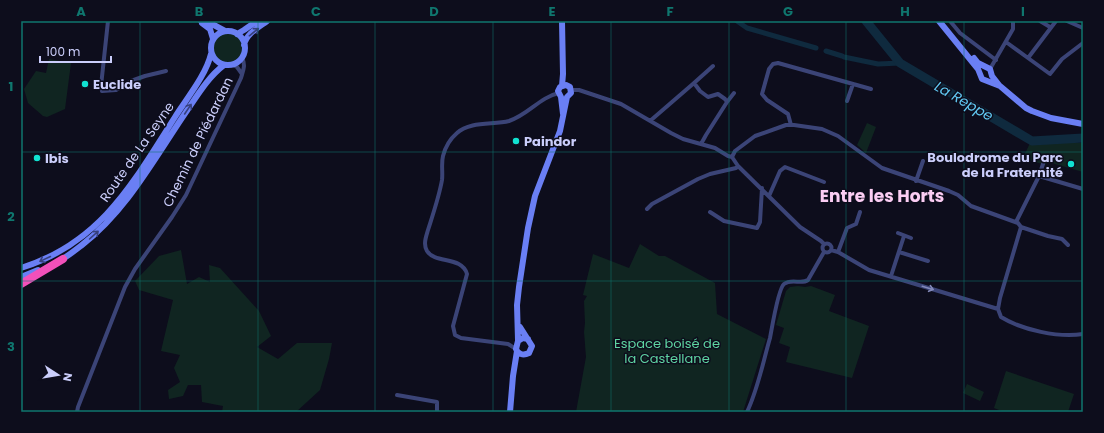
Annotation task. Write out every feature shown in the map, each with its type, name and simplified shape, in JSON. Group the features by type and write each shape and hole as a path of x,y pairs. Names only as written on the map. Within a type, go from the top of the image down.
{"highway":[{"path":"21,284 63,259"}],"main road":[{"path":"200,21 212,24 225,31"},
{"path":"200,21 210,30 213,39"},
{"path":"237,34 257,21"},
{"path":"244,45 249,35 268,21"},
{"path":"562,21 563,74 570,95 562,96"},
{"path":"566,21 567,87"},
{"path":"939,21 980,72 981,78 988,73"},
{"path":"943,21 1000,86 1026,108 1051,118 1083,124"},
{"path":"225,31 231,31 237,34 240,37 245,49 242,58 233,64 224,65 218,62 211,54 210,49 213,39 218,34 225,31"},
{"name":"Route de La Seyne","path":"21,268 45,259 72,244 88,232 113,209 126,192 193,90 210,61 211,54"},
{"name":"Route de La Seyne","path":"21,276 35,272 63,259 92,237 120,208 147,171 196,97 224,65"},
{"path":"980,72 982,69 988,73"},
{"path":"510,412 518,341 519,287 529,223 535,196 558,135 563,114 562,96 559,89 567,87"},
{"path":"514,369 524,355 529,353 532,348 531,343 519,326"},
{"path":"518,341 523,338 528,339"},
{"path":"516,350 524,355"}],"street":[{"path":"108,21 101,86 102,91 116,90 140,78 166,71"},
{"path":"950,21 960,33 996,60"},
{"path":"988,73 1013,29 1013,21"},
{"path":"1040,21 1050,27"},
{"path":"1028,58 1056,21"},
{"path":"1067,21 1083,28"},
{"path":"1006,42 1050,74 1062,59 1083,43"},
{"path":"242,58 244,62 244,69 242,74"},
{"path":"791,124 788,114 763,97 762,94 769,69 772,64 778,63 871,89"},
{"path":"233,64 242,74"},
{"path":"650,121 713,66"},
{"name":"Chemin de Piédardan","path":"78,412 81,399 125,287 135,269 186,195 242,74"},
{"path":"694,83 700,91 708,97 718,94 727,102"},
{"path":"847,101 853,84"},
{"path":"567,87 621,104 677,136 730,155 738,166 800,227 824,244 830,245 831,250"},
{"path":"701,144 734,93"},
{"path":"518,341 508,344 461,338 455,334 453,326 467,274 465,268 460,264 432,256 427,251 425,243 442,179 443,155 447,145 457,133 467,126 508,121 522,116 550,96 562,96"},
{"path":"730,155 755,136 791,124 822,130 838,136 876,164 916,181 958,195 971,206 1016,222 1021,227 1062,239 1068,245"},
{"path":"916,181 923,161"},
{"path":"1016,222 1039,176 1043,164"},
{"path":"647,208 698,179 710,174 736,168 738,166"},
{"path":"769,196 780,170 785,167 824,182"},
{"path":"1039,176 1083,189"},
{"path":"710,212 724,221 757,228 760,222 762,188"},
{"path":"838,252 847,228 856,224 860,212"},
{"path":"1021,227 1005,277 998,309 1001,317 1040,332 1058,335 1083,334"},
{"path":"898,233 911,238"},
{"path":"891,276 904,236"},
{"path":"747,412 760,375 777,301 782,287 789,282 805,282 808,280 824,252 822,248 824,244"},
{"path":"824,252 831,250 838,252 863,267 998,309"},
{"path":"899,252 928,261"},
{"path":"508,344 516,350"},
{"path":"397,395 438,402 437,412"}],"green space":[{"path":"225,31 231,31 235,32 242,38 245,48 244,55 238,62 231,65 225,65 221,64 214,58 211,51 211,45 212,41 218,34"},
{"path":"49,59 71,63 65,109 47,117 43,116 28,103 24,89 36,71 46,73"},
{"path":"867,123 876,127 866,153 857,145"},
{"path":"1030,143 1083,143 1083,172 1048,162 1045,165 1023,158"},
{"name":"Espace boisé de la Castellane","path":"640,244 659,256 665,256 715,283 717,314 766,339 743,412 576,412 586,357 584,301 587,296 583,295 593,254 629,268"},
{"path":"181,250 187,284 199,277 210,282 209,265 220,268 259,311 271,336 257,347 278,359 297,343 332,343 320,390 296,412 222,412 223,406 202,402 201,385 188,385 183,396 169,399 168,390 180,382 174,368 180,355 161,351 173,300 139,290 135,281 159,256"},
{"path":"811,286 835,295 829,311 869,326 852,378 786,362 790,347 779,343 784,328 776,325 786,291 790,287"},
{"path":"1006,371 1074,394 1068,412 1004,412 994,408"},
{"path":"967,384 984,392 980,401 963,393"}],"waterway":[{"path":"737,21 747,28 816,48"},
{"name":"La Reppe","path":"866,21 900,63 1032,141 1083,138"},
{"path":"826,51 842,56"},
{"path":"844,57 878,64 900,63"}],"place":[{"name":"Euclide","path":"85,84"},
{"name":"Paindor","path":"516,141"},
{"name":"Ibis","path":"37,158"},
{"name":"Boulodrome du Parc de la Fraternité","path":"1071,164"}],"district":[{"name":"Entre les Horts","path":"882,196"}]}
